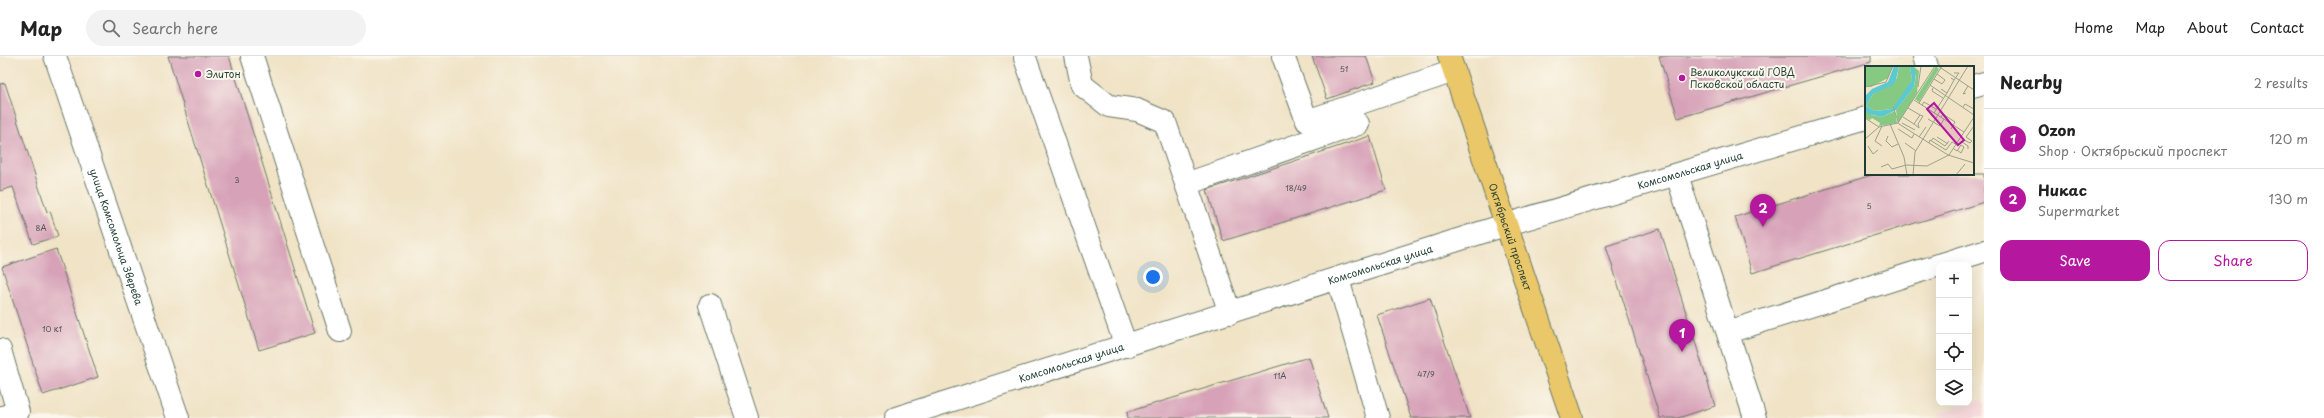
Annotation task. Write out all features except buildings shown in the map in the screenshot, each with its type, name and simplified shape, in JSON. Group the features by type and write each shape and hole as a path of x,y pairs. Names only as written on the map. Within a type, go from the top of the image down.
{"main road":[{"name":"Октябрьский проспект","path":"1452,64 1505,225 1572,418"}],"street":[{"name":"улица Комсомольца Зверева","path":"55,56 178,418"},
{"path":"252,56 340,331"},
{"path":"1076,56 1082,85 1108,106 1137,110 1165,122 1230,313"},
{"path":"1283,56 1307,120 1452,64"},
{"path":"1924,56 1927,66"},
{"path":"1025,58 1126,346"},
{"path":"1974,86 1984,83"},
{"name":"Комсомольская улица","path":"896,418 1505,225 1865,118"},
{"path":"1186,184 1358,124"},
{"path":"1677,175 1756,418"},
{"path":"1949,262 1984,251"},
{"path":"1728,332 1936,266"},
{"path":"1338,279 1378,418"},
{"path":"710,305 747,418"},
{"path":"0,350 18,412 0,418"}],"shaded area":[{"path":"1984,398 1984,418 1940,418 1939,413 1960,406 1972,406 1972,402"}],"place":[{"name":"Элитон","path":"198,74"},
{"name":"Великолукский ГОВД Псковской области","path":"1682,78"},
{"name":"Никас","path":"1763,227"},
{"name":"Ozon","path":"1682,352"}]}
